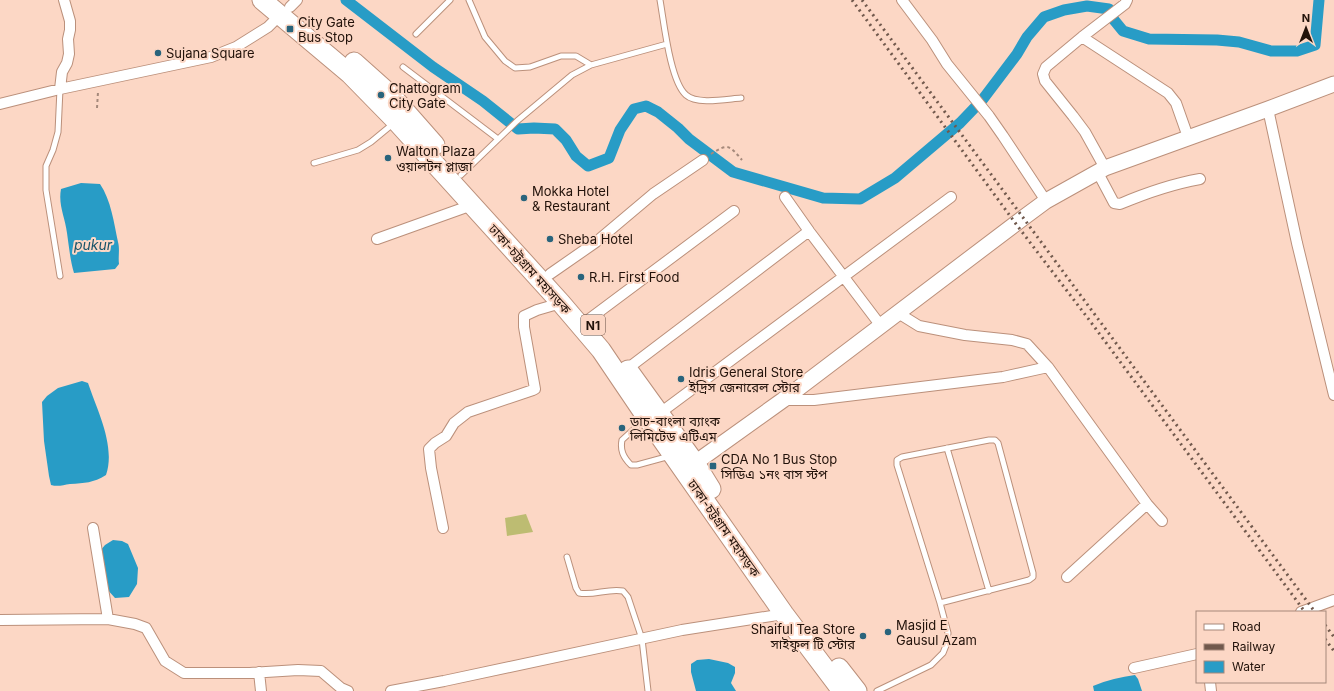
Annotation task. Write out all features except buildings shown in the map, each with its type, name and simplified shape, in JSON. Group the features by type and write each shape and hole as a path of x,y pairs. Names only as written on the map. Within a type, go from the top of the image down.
{"highway":[{"name":"ঢাকা-চট্টগ্রাম মহাসড়ক","path":"262,0 287,6 391,95 466,189 560,303 601,350 653,416 695,463 792,607 857,691"},
{"name":"ঢাকা-চট্টগ্রাম মহাসড়ক","path":"287,6 396,121 550,274 588,320 627,369 673,456 784,614 842,691"}],"street":[{"path":"60,89 62,72 67,63 70,30 70,21 64,0"},
{"path":"902,0 932,40 947,64 989,116 1046,201"},
{"path":"1126,2 1046,67 1043,74 1045,81 1081,127 1101,169 1114,203 1117,204 1149,192 1200,179"},
{"path":"0,104 60,89 211,57 236,47 268,27 287,6"},
{"path":"1082,37 1168,93 1176,103 1188,137"},
{"path":"695,463 783,400 1046,201 1101,169 1334,84"},
{"path":"1268,109 1297,243 1334,395"},
{"path":"550,274 596,242 653,194 703,160"},
{"path":"377,239 466,189"},
{"path":"653,416 844,277 951,196"},
{"path":"785,197 881,326"},
{"path":"588,320 734,211"},
{"path":"627,369 809,231"},
{"path":"443,528 431,468 429,449 446,436 454,423 468,412 533,390 535,388 524,327 524,316 537,310 560,303"},
{"path":"898,313 919,326 965,335 1012,340 1027,344 1048,367 1147,504 1162,521"},
{"path":"783,400 814,400 1003,378 1048,367"},
{"path":"1067,577 1147,504"},
{"path":"93,528 108,619"},
{"path":"1305,611 1334,600"},
{"path":"391,691 682,630 784,614"},
{"path":"0,620 108,619 136,624 146,628 165,661 184,674 298,670 321,671 341,688 348,691"},
{"path":"1134,668 1196,654"},
{"path":"260,672 261,691"}],"lane":[{"path":"416,34 450,0"},
{"path":"469,0 486,37 505,61 515,68 530,67 560,56 576,56 591,65"},
{"path":"660,0 667,44 677,82 686,96 702,101 741,98"},
{"path":"466,189 498,139 572,75 591,65 667,44"},
{"path":"403,67 498,139"},
{"path":"60,89 58,132 53,150 46,166 46,190 60,276"},
{"path":"314,163 358,150 371,142 396,121"},
{"path":"653,416 622,440 621,447 626,459 631,465 637,465 673,456"},
{"path":"877,691 931,665 943,653 947,643 948,634 940,603 897,465 897,460 902,457 995,440 998,444 1033,573 1033,578 940,603"},
{"path":"947,448 989,591"},
{"path":"567,557 576,588 579,593 587,595 616,589 623,591 628,597 642,639 648,691"}],"path":[{"path":"97,108 98,81"},
{"path":"722,148 727,146 732,148 742,160"}],"shaded area":[{"path":"526,514 533,532 507,536 505,518"}],"water":[{"name":"pukur","path":"81,183 100,184 107,197 112,212 119,245 119,264 115,269 74,273 60,195 61,189"},
{"path":"82,381 88,383 104,428 109,452 106,475 89,482 58,486 51,485 44,441 42,402 47,396 58,388"},
{"path":"113,540 122,541 128,544 138,568 137,584 129,597 115,598 106,588 100,551 105,545"},
{"path":"709,659 728,663 735,667 735,673 731,683 736,691 696,691 691,672 691,664 697,660"},
{"path":"1135,675 1142,691 1094,691 1093,686 1098,684"}],"waterway":[{"path":"346,0 433,67 483,101 518,129 555,129 566,140 576,156 588,166 609,158 620,130 634,109 646,106 658,112 689,139 733,172 823,198 860,199 895,178 960,123 983,99 1017,54 1027,37 1044,17 1064,10 1087,6 1109,9 1114,20 1123,31 1149,39 1217,40 1239,42 1271,51 1297,51 1315,45 1319,0"}],"railway":[{"path":"852,0 1016,224 1090,321 1304,611"},
{"path":"862,0 1314,611"},
{"path":"1326,626 1334,637"},
{"path":"1326,640 1334,651"}],"place":[{"name":"City Gate Bus Stop","path":"290,29"},
{"name":"Sujana Square","path":"158,53"},
{"name":"Chattogram City Gate","path":"381,95"},
{"name":"Walton Plaza ওয়ালটন প্লাজা","path":"388,158"},
{"name":"Mokka Hotel & Restaurant","path":"524,198"},
{"name":"Sheba Hotel","path":"550,239"},
{"name":"R.H. First Food","path":"581,277"},
{"name":"Idris General Store ইদ্রিস জেনারেল স্টোর","path":"681,379"},
{"name":"ডাচ-বাংলা ব্যাংক লিমিটেড এটিএম","path":"622,428"},
{"name":"CDA No 1 Bus Stop সিডিএ ১নং বাস স্টপ","path":"713,466"},
{"name":"Masjid E Gausul Azam","path":"888,632"},
{"name":"Shaiful Tea Store সাইফুল টি স্টোর","path":"863,636"}]}
